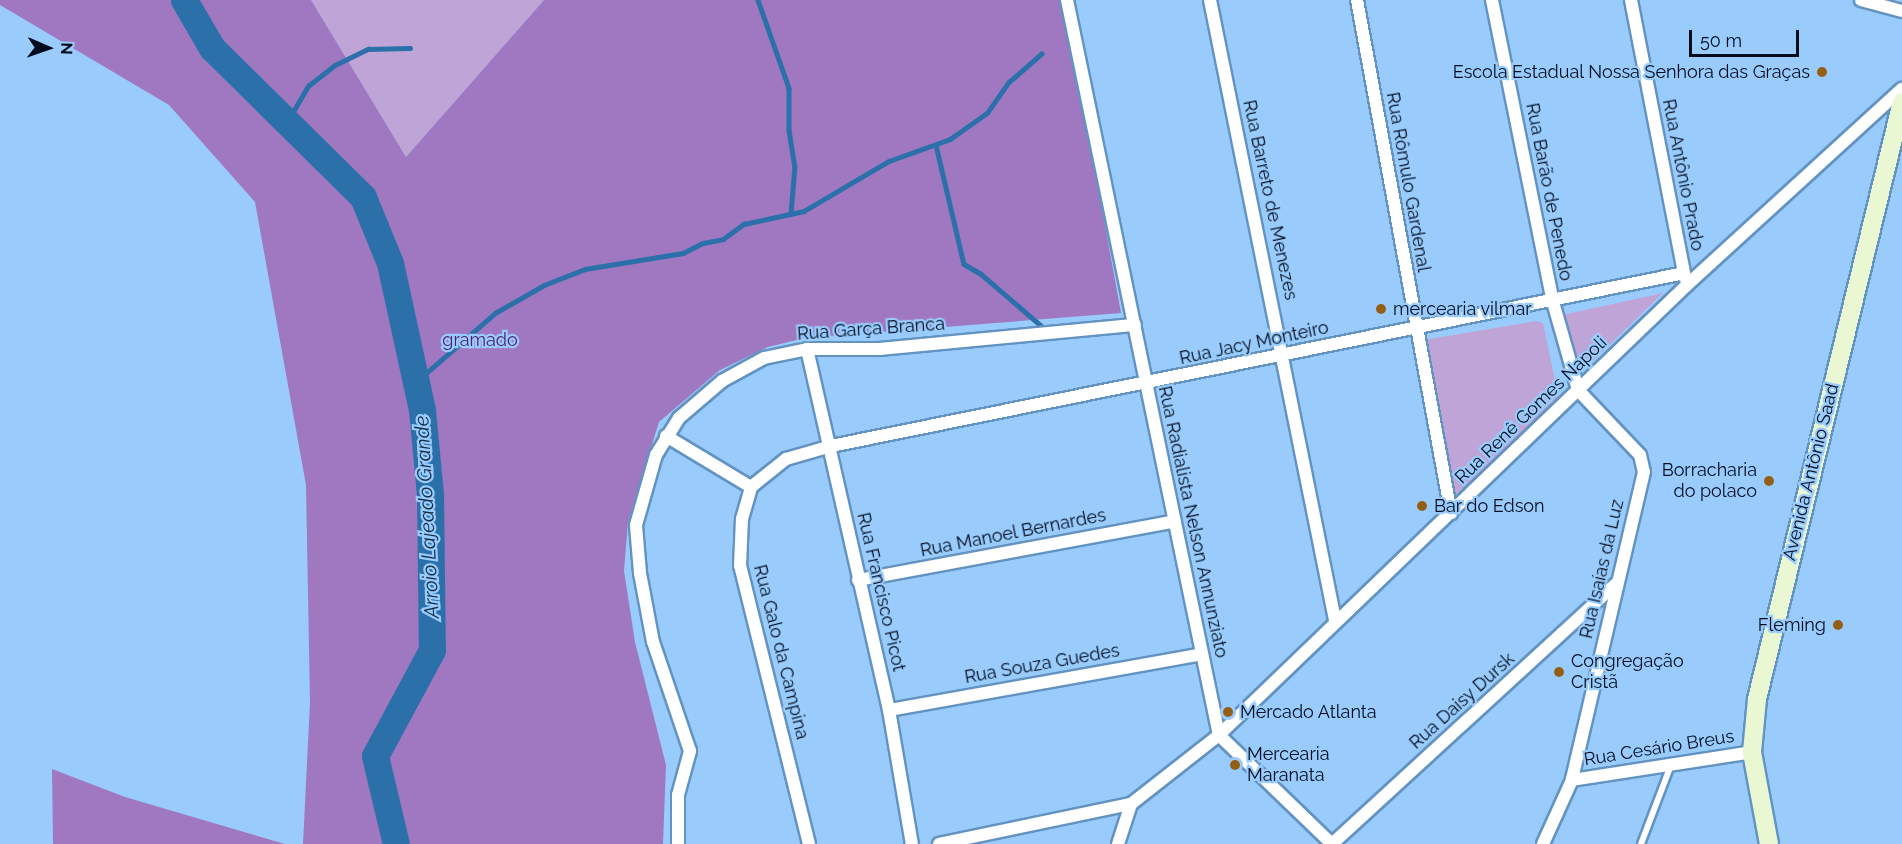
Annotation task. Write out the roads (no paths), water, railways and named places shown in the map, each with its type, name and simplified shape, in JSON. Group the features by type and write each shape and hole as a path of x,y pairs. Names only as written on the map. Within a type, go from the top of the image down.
{"main road":[{"name":"Avenida Antônio Saad","path":"1769,842 1752,752 1768,649 1902,102"}],"street":[{"name":"Rua Radialista Nelson Annunziato","path":"1067,0 1219,735"},
{"name":"Rua Barreto de Menezes","path":"1210,0 1284,354 1335,620"},
{"name":"Rua Rômulo Gardenal","path":"1357,0 1451,513"},
{"name":"Rua Barão de Penedo","path":"1492,0 1553,302 1578,390"},
{"name":"Rua Antônio Prado","path":"1631,0 1688,285"},
{"path":"1861,0 1902,11"},
{"name":"Rua Renê Gomes Napoli","path":"939,844 1131,804 1219,735 1335,620 1451,513 1688,285 1902,89"},
{"name":"Rua Jacy Monteiro","path":"831,446 1146,385 1284,354 1553,302 1684,273"},
{"name":"Rua Garça Branca","path":"678,844 678,795 690,751 662,677 636,549 638,515 666,436 679,418 722,381 764,358 807,349 880,349 1135,325"},
{"name":"Rua Francisco Picot","path":"807,349 831,446 858,580 889,710 912,844"},
{"name":"Rua Isaías da Luz","path":"1543,844 1572,780 1644,472 1640,455 1578,390"},
{"path":"666,436 751,487 786,459 831,446"},
{"name":"Rua Galo da Campina","path":"751,487 742,519 740,566 809,844"},
{"name":"Rua Manoel Bernardes","path":"858,580 1175,520"},
{"name":"Rua Daisy Dursk","path":"1332,844 1616,584"},
{"name":"Rua Souza Guedes","path":"889,710 1202,654"},
{"path":"1219,735 1332,844"},
{"name":"Rua Cesário Breus","path":"1572,780 1752,752"},
{"path":"1118,844 1131,804"}],"lane":[{"path":"1641,844 1671,764"}],"waterway":[{"name":"Arroio Lajeado Grande","path":"184,0 212,48 363,197 390,263 422,410 430,494 432,650 375,756 396,844"},
{"path":"758,0 789,88 789,130 795,166 791,214"},
{"path":"287,122 308,86 335,65 368,49 410,48"},
{"path":"416,382 495,313 544,285 585,269 683,253 703,243 723,239 744,224 804,211 889,161 950,139 987,113 1009,82 1041,54"},
{"path":"936,145 964,264 981,274 1044,328"}],"place":[{"name":"Escola Estadual Nossa Senhora das Graças","path":"1822,72"},
{"name":"mercearia vilmar","path":"1381,309"},
{"name":"Borracharia do polaco","path":"1769,481"},
{"name":"Bar do Edson","path":"1422,506"},
{"name":"Fleming","path":"1838,625"},
{"name":"Congregação Cristã","path":"1559,672"},
{"name":"Mercado Atlanta","path":"1228,712"},
{"name":"Mercearia Maranata","path":"1235,765"}],"park label":[{"name":"gramado","path":"480,340"}]}
